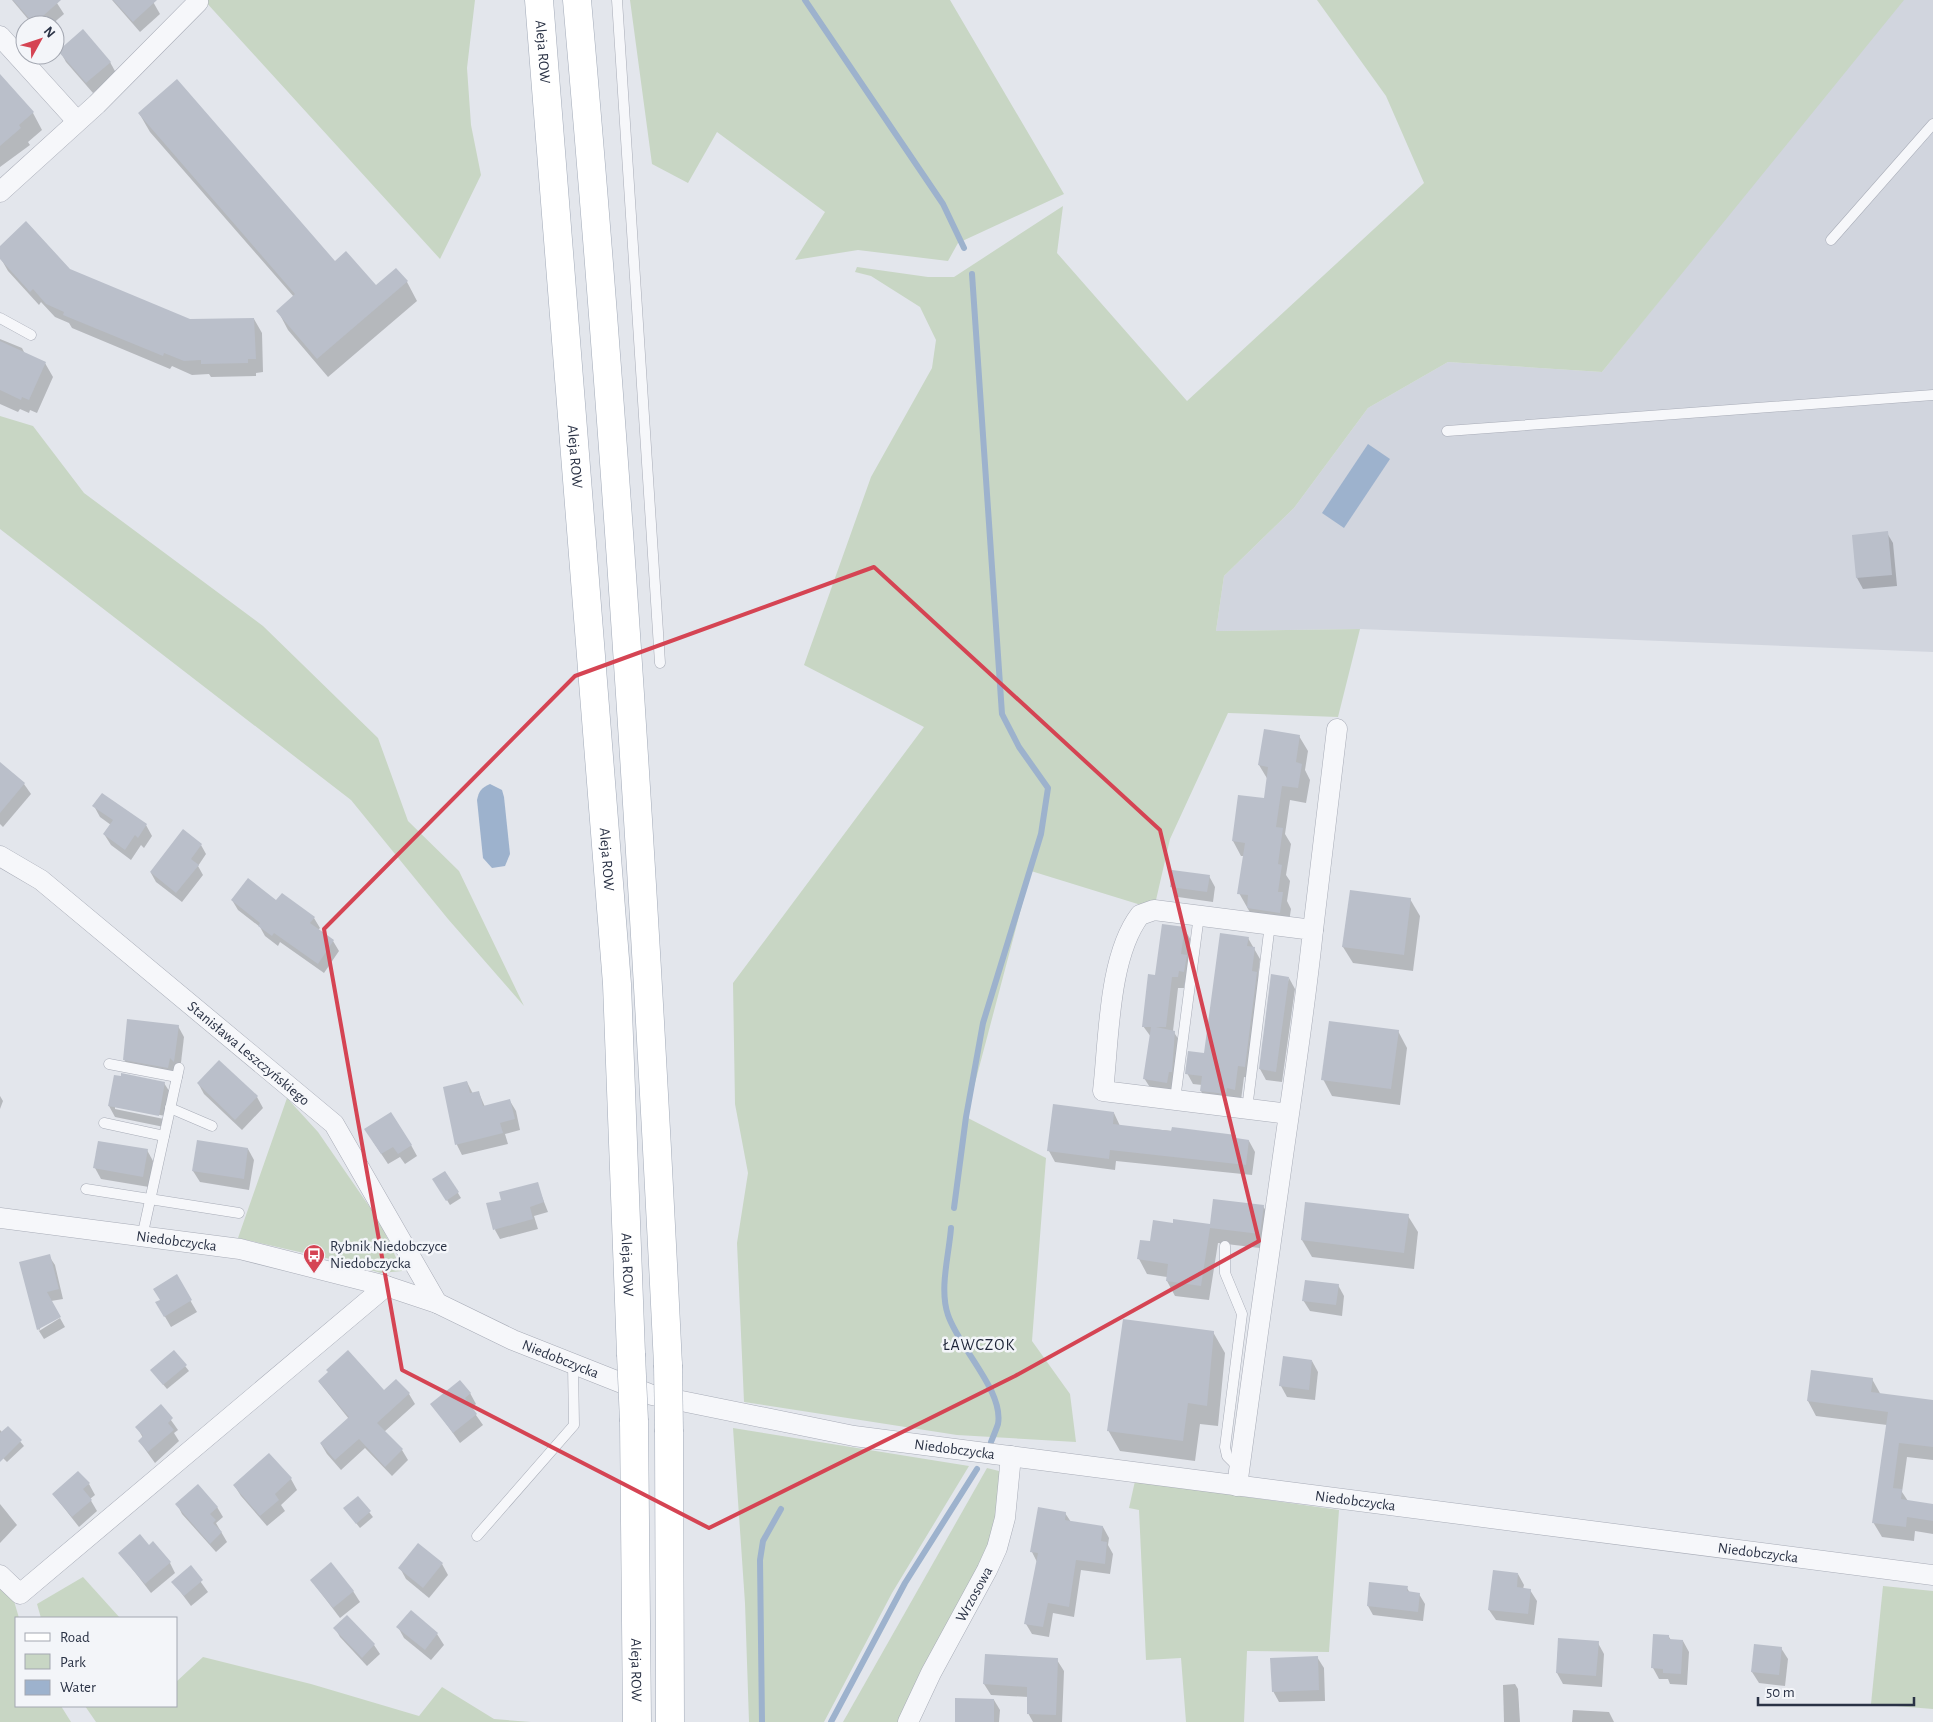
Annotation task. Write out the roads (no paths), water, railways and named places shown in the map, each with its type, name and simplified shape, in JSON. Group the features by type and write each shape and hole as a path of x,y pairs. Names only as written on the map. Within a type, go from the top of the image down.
{"main road":[{"name":"Aleja ROW","path":"539,0 617,984 634,1421 636,1722"},
{"path":"577,0 618,515 650,999 668,1365 670,1722"}],"street":[{"path":"0,192 77,120 104,98 198,2 197,0"},
{"path":"0,36 77,120"},
{"path":"1238,1477 1289,1114 1338,729"},
{"name":"Stanisława Leszczyńskiego","path":"0,856 41,880 334,1124 437,1303"},
{"path":"1289,1114 1103,1091 1114,989 1124,946 1140,915 1154,910 1313,930"},
{"name":"Niedobczycka","path":"0,1218 240,1249 386,1286 437,1303 513,1340 652,1395 854,1436 1011,1456 1238,1477 1933,1575"},
{"path":"0,1575 20,1594 386,1286"},
{"name":"Wrzosowa","path":"908,1722 931,1673 988,1570 997,1548 1005,1518 1011,1456"}],"lane":[{"path":"617,0 660,662"},
{"path":"1831,240 1933,124"},
{"path":"0,318 31,335"},
{"path":"1447,431 1933,395"},
{"path":"1176,1100 1199,915"},
{"path":"1246,1109 1270,924"},
{"path":"109,1064 178,1073 142,1237"},
{"path":"170,1108 212,1126"},
{"path":"104,1123 164,1136"},
{"path":"86,1189 239,1213"},
{"path":"1225,1246 1225,1273 1242,1314 1225,1447 1227,1456 1238,1477"},
{"path":"477,1536 574,1425 573,1365"}],"water":[{"path":"1368,444 1390,459 1344,528 1322,513"},
{"path":"490,784 502,790 504,797 510,854 505,866 492,868 483,858 477,800 481,790"}],"waterway":[{"path":"805,0 943,204 964,248"},
{"path":"954,1208 966,1117 983,1023 1041,834 1048,788 1019,747 1002,714 972,274"},
{"path":"951,1228 944,1283 945,1305 954,1328 988,1384 994,1398 998,1411 998,1424 991,1442"},
{"path":"831,1722 905,1583 977,1469"},
{"path":"762,1722 760,1560 763,1541 781,1509"}],"place":[{"name":"Rybnik Niedobczyce Niedobczycka","path":"314,1274"}],"district":[{"name":"ŁAWCZOK","path":"979,1345"}]}
